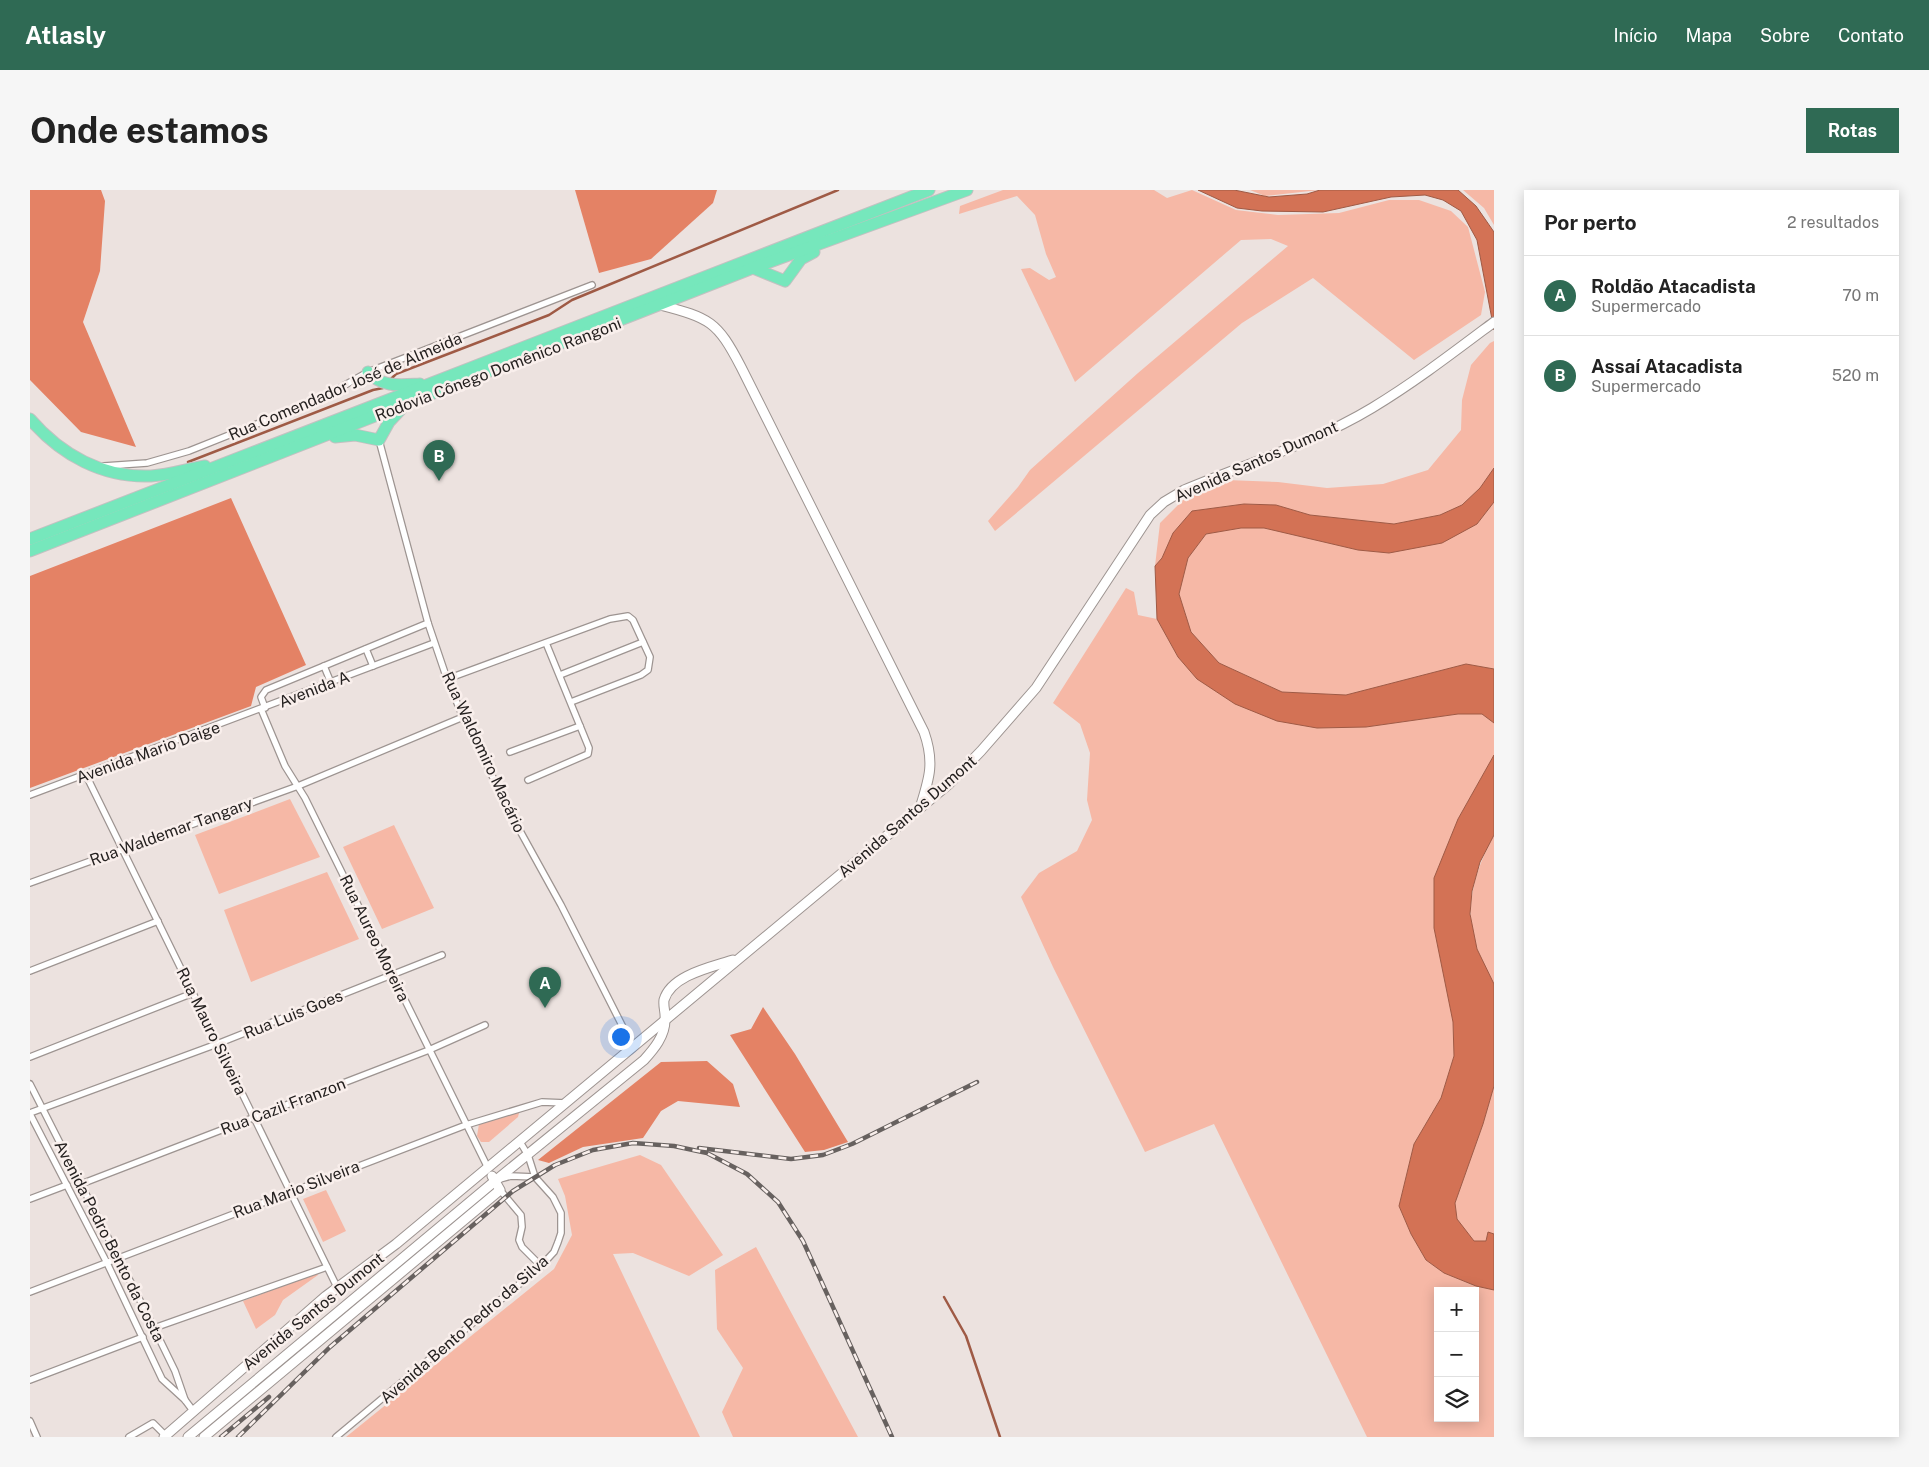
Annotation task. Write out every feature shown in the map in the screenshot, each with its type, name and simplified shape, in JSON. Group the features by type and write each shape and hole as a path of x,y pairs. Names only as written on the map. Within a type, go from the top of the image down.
{"highway":[{"name":"Rodovia Cônego Domênico Rangoni","path":"30,540 929,190"},
{"name":"Rodovia Cônego Domênico Rangoni","path":"30,551 754,268 967,190"},
{"path":"754,268 785,281 801,259 866,231 873,224"},
{"path":"368,372 376,381 392,385 432,383"},
{"path":"319,439 355,435 379,440 389,422 405,405"},
{"path":"30,419 63,451 94,467 130,475 151,476 231,462"}],"main road":[{"path":"660,305 699,315 714,324 741,367 924,732 930,752 930,774 920,809"},
{"name":"Avenida Santos Dumont","path":"165,1436 337,1287 396,1244 950,784 1036,688 1141,529 1164,502 1184,490 1319,435 1372,408 1424,374 1494,322"},
{"path":"666,1020 664,1004 671,989 694,974 738,959"},
{"name":"Avenida Santos Dumont","path":"188,1437 495,1181 644,1060 658,1043 666,1020"},
{"path":"488,1168 500,1190"},
{"name":"Avenida Santos Dumont","path":"204,1437 500,1190"}],"street":[{"name":"Rua Comendador José de Almeida","path":"94,467 147,463 189,451 322,398 368,372 592,285"},
{"name":"Rua Waldomiro Macário","path":"379,440 428,623 447,679 463,717 633,1047"},
{"path":"447,679 610,619 628,616 633,620 650,657 648,670 641,675 571,702"},
{"name":"Avenida A","path":"428,623 266,690 261,697 263,709 434,643"},
{"path":"560,675 643,642"},
{"path":"528,780 588,754 589,748 546,643"},
{"path":"366,649 373,666"},
{"path":"324,666 331,683"},
{"name":"Avenida Mario Daige","path":"30,795 263,709"},
{"name":"Rua Aureo Moreira","path":"263,709 285,766 298,786 488,1168"},
{"name":"Rua Waldemar Tangary","path":"30,883 298,786 463,717"},
{"path":"510,752 580,726"},
{"name":"Rua Mauro Silveira","path":"86,775 337,1287"},
{"path":"30,971 158,921"},
{"name":"Rua Luis Goes","path":"30,1114 43,1107 217,1044 442,955"},
{"path":"30,1057 193,994"},
{"name":"Rua Cazil Franzon","path":"81,1184 430,1050 485,1025"},
{"name":"Avenida Pedro Bento da Costa","path":"30,1084 120,1257 175,1371 185,1400"},
{"name":"Rua Mario Silveira","path":"30,1292 289,1191 466,1125 542,1102 566,1103"},
{"name":"Avenida Pedro Bento da Costa","path":"30,1114 107,1263 162,1379 185,1400 194,1412"},
{"name":"Avenida Bento Pedro da Silva","path":"336,1437 541,1266 554,1252 558,1242 561,1219 554,1197 535,1177 528,1155 520,1142"},
{"path":"495,1181 511,1176 535,1177"},
{"path":"30,1199 67,1185"},
{"path":"500,1190 521,1215 522,1227 519,1240 522,1247 541,1266"},
{"path":"154,1328 327,1267"},
{"path":"30,1380 143,1337"},
{"path":"30,1421 37,1437"},
{"path":"129,1437 153,1423 156,1423 165,1436"}],"shaded area":[{"path":"30,190 101,190 105,201 100,271 83,322 136,447 81,432 30,380"},
{"path":"575,190 717,190 713,203 651,259 599,273"},
{"path":"1003,190 1154,190 1167,198 1192,190 1236,210 1278,215 1339,213 1389,200 1419,200 1451,211 1468,227 1485,292 1481,315 1414,360 1313,278 1242,323 995,531 988,521 1018,487 1030,470 1138,373 1288,246 1271,239 1241,240 1075,382 1021,269 1030,268 1049,280 1056,277 1046,254 1035,215 1017,196 959,214 960,206"},
{"path":"1198,190 1234,190 1269,197 1307,194 1320,190 1458,190 1476,206 1494,232 1494,330 1477,240 1461,211 1443,200 1425,195 1391,197 1323,212 1262,211 1237,208"},
{"path":"1250,190 1319,190 1265,196"},
{"path":"1463,190 1494,190 1494,225 1484,208"},
{"path":"1494,341 1494,468 1480,488 1462,505 1440,515 1394,524 1310,515 1276,505 1244,504 1192,511 1173,533 1162,558 1155,566 1160,523 1184,499 1227,480 1278,482 1327,488 1383,484 1428,470 1461,430 1462,400 1471,365 1490,343"},
{"path":"1494,468 1494,502 1477,524 1442,543 1389,553 1358,550 1264,528 1241,528 1206,534 1188,558 1179,594 1191,632 1219,663 1282,692 1346,695 1466,664 1494,669 1494,723 1482,714 1458,714 1366,727 1317,728 1277,721 1235,704 1197,679 1178,657 1157,619 1155,566 1162,558 1173,533 1192,511 1244,504 1276,505 1310,515 1394,524 1440,515 1462,505 1480,488"},
{"path":"231,498 306,665 256,687 251,706 30,788 30,576"},
{"path":"1494,502 1494,669 1466,664 1346,695 1282,692 1219,663 1191,632 1179,594 1188,558 1206,534 1241,528 1264,528 1358,550 1389,553 1477,524"},
{"path":"1126,588 1134,592 1138,615 1157,619 1178,657 1366,727 1458,714 1482,714 1494,723 1494,755 1458,819 1453,1022 1454,1056 1441,1098 1414,1144 1399,1206 1411,1234 1426,1260 1444,1273 1476,1286 1494,1290 1494,1437 1367,1437 1214,1124 1145,1152 1053,967 1021,897 1039,873 1077,851 1092,820 1087,800 1090,753 1080,724 1053,703"},
{"path":"1494,755 1494,835 1480,862 1472,891 1470,914 1477,949 1494,984 1494,1086 1483,1124 1455,1203 1457,1219 1474,1241 1486,1241 1488,1232 1494,1234 1494,1290 1476,1286 1444,1273 1426,1260 1411,1234 1399,1206 1414,1144 1441,1098 1454,1056 1453,1022 1434,928 1434,878 1458,819"},
{"path":"290,799 320,857 219,894 195,835"},
{"path":"394,825 434,908 382,929 343,847"},
{"path":"1494,835 1494,984 1483,965 1476,946 1471,910 1477,873"},
{"path":"327,872 359,939 251,982 224,910"},
{"path":"763,1007 795,1054 848,1142 824,1150 805,1152 730,1035 751,1029"},
{"path":"707,1061 733,1084 740,1107 678,1101 661,1111 643,1138 583,1147 549,1163 538,1160 661,1062"},
{"path":"1494,1086 1494,1234 1488,1232 1486,1241 1474,1242 1457,1219 1455,1203 1483,1124"},
{"path":"515,1111 519,1113 518,1117 489,1142 481,1142 477,1136 479,1124"},
{"path":"640,1155 661,1165 723,1255 689,1276 633,1253 613,1254 700,1437 346,1437 554,1269 572,1235 565,1196 558,1179"},
{"path":"326,1190 346,1231 323,1242 303,1199"},
{"path":"756,1247 858,1437 733,1437 722,1412 743,1368 717,1329 715,1270"},
{"path":"317,1273 318,1275 283,1300 275,1315 256,1329 243,1301"}],"waterway":[{"path":"390,380 396,374 549,315 572,300 838,190"},
{"path":"188,462 373,390 383,388"},
{"path":"944,1297 966,1336 1000,1437"}],"railway":[{"path":"699,1148 791,1159 823,1155 852,1144 977,1082"},
{"path":"238,1437 330,1347 513,1191 555,1165 593,1150 633,1143 674,1146 707,1153 747,1174 778,1202 803,1241 892,1437"},
{"path":"221,1437 269,1397"}],"place":[{"name":"Assaí Atacadista","path":"439,481"},
{"name":"Roldão Atacadista","path":"545,1008"}]}
